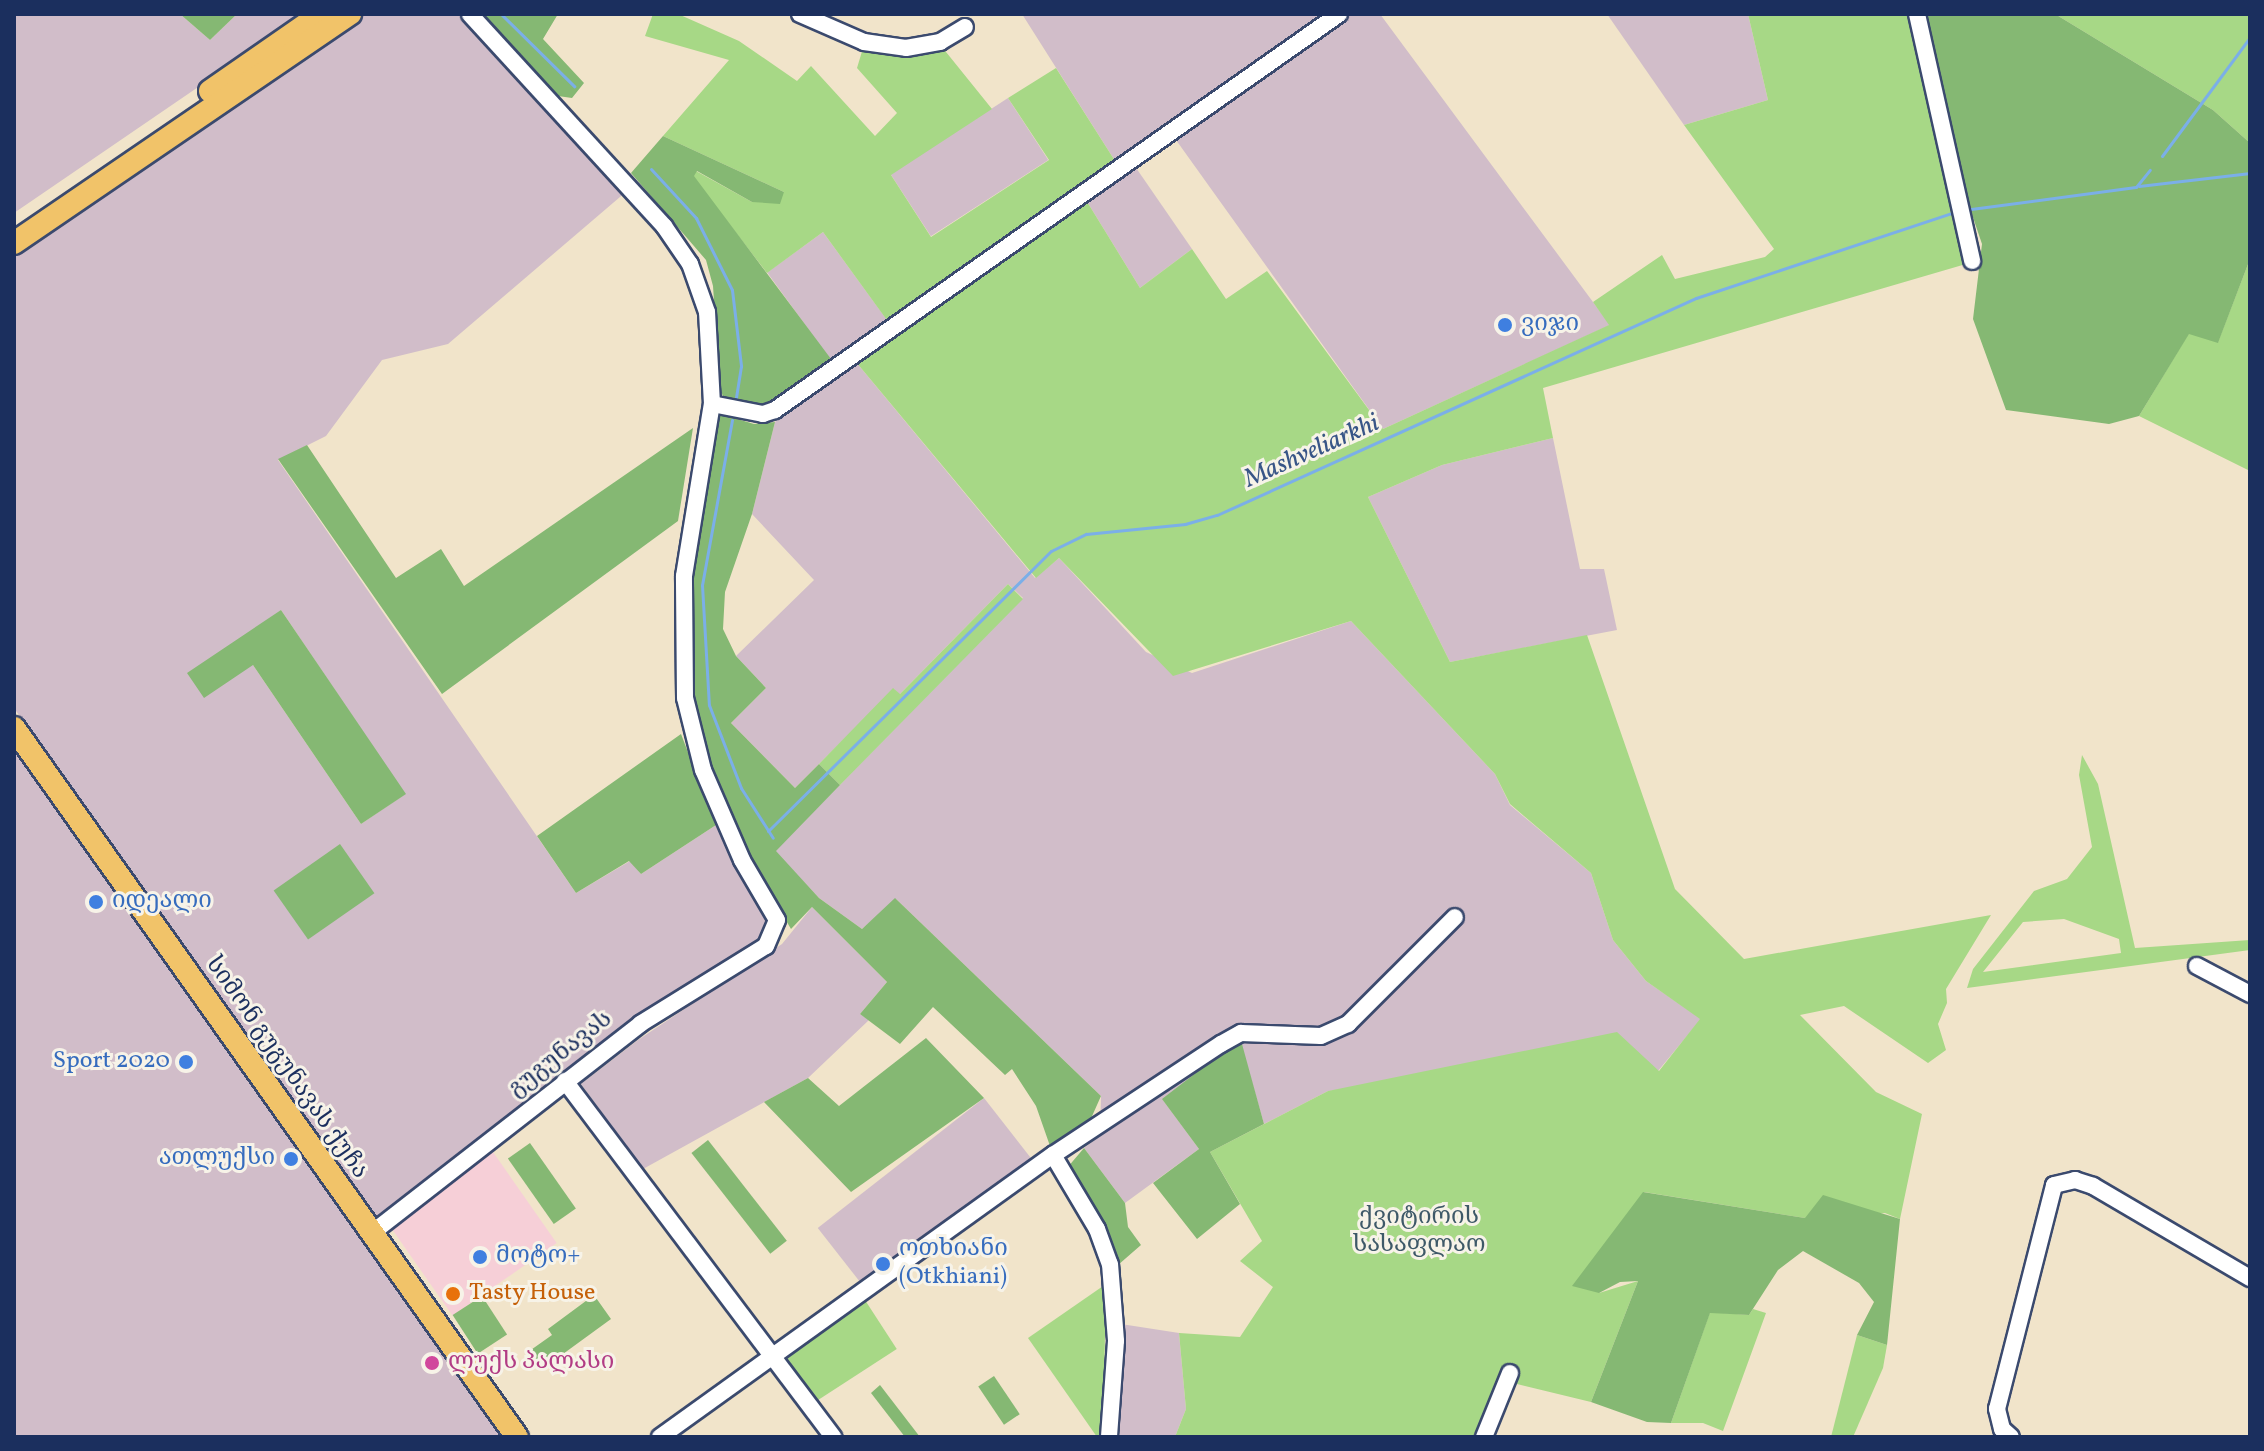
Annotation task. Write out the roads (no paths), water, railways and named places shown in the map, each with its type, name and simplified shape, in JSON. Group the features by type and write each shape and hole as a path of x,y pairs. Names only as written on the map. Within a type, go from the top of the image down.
{"main road":[{"path":"14,226 321,14"},
{"path":"14,243 350,14"},
{"name":"სიმონ გუგუნავას ქუჩა","path":"14,728 517,1437"}],"street":[{"path":"470,14 634,189 690,264 707,312 712,404 763,414 775,410 1339,14"},
{"path":"800,14 864,42 906,48 940,42 965,27"},
{"path":"1917,14 1972,261"},
{"name":"გუგუნავას","path":"372,1233 565,1081 712,975 766,946 777,920 742,860 703,770 685,698 684,576 712,404"},
{"path":"660,1437 1053,1155 1241,1033 1304,1038 1348,1024 1455,917"},
{"path":"2197,966 2250,994"},
{"path":"565,1081 833,1437"},
{"path":"1053,1155 1097,1229 1110,1264 1116,1341 1109,1437"},
{"path":"2011,1437 2002,1429 1997,1409 2054,1185 2075,1180 2093,1186 2250,1278"},
{"path":"1484,1437 1510,1373"}],"waterway":[{"path":"501,14 574,86"},
{"path":"2162,156 2250,37"},
{"path":"651,169 696,218 732,290 741,366 736,398"},
{"name":"Mashveliarkhi","path":"1971,209 2136,187 2150,170"},
{"name":"Mashveliarkhi","path":"2139,186 2250,173"},
{"name":"Mashveliarkhi","path":"768,831 1051,551 1086,534 1185,524 1217,515 1696,298 1951,213"},
{"path":"732,420 702,585 709,705 741,788 773,838"}],"place":[{"name":"ვიჯი","path":"1505,325"},
{"name":"იდეალი","path":"96,902"},
{"name":"Sport 2020","path":"186,1062"},
{"name":"ათლუქსი","path":"291,1159"},
{"name":"მოტო+","path":"480,1257"},
{"name":"ოთხიანი (Otkhiani)","path":"883,1264"},
{"name":"Tasty House","path":"453,1294"},
{"name":"ლუქს პალასი","path":"432,1363"}],"park label":[{"name":"ქვიტირის სასაფლაო","path":"1419,1232"}]}
